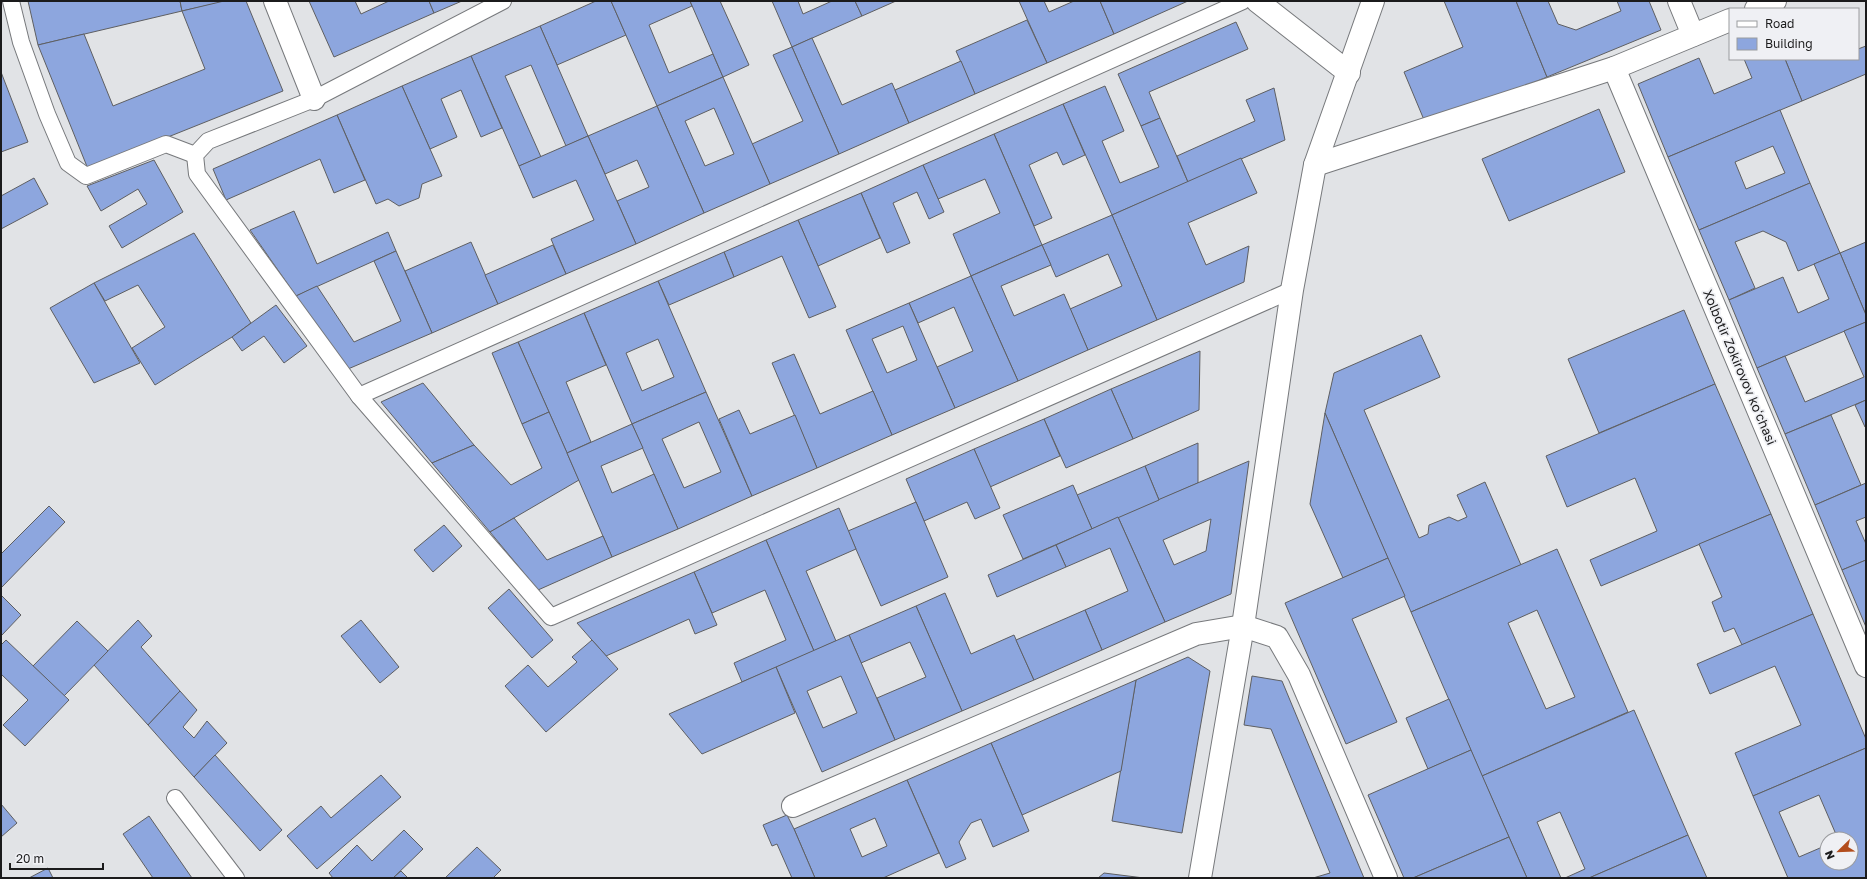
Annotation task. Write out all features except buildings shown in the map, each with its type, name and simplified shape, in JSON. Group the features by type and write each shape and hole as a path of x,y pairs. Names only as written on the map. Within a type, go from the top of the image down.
{"street":[{"path":"275,1 314,99"},
{"path":"1258,1 1349,72"},
{"path":"1200,878 1243,626 1292,290 1316,165 1373,1"},
{"path":"1679,1 1693,35"},
{"path":"1758,8 1775,1"},
{"path":"1316,165 1614,68 1729,20"},
{"name":"Xolbotir Zokirovov koʻchasi","path":"1614,68 1866,666"},
{"path":"793,806 1196,634 1243,626 1277,637 1299,675 1386,878"}],"lane":[{"path":"11,1 21,42 47,114 68,163 86,176 166,144 195,155"},
{"path":"503,1 314,99 208,141 195,155 197,174 359,396 551,618 1292,290"},
{"path":"359,396 1243,1"},
{"path":"175,798 236,878"}]}
